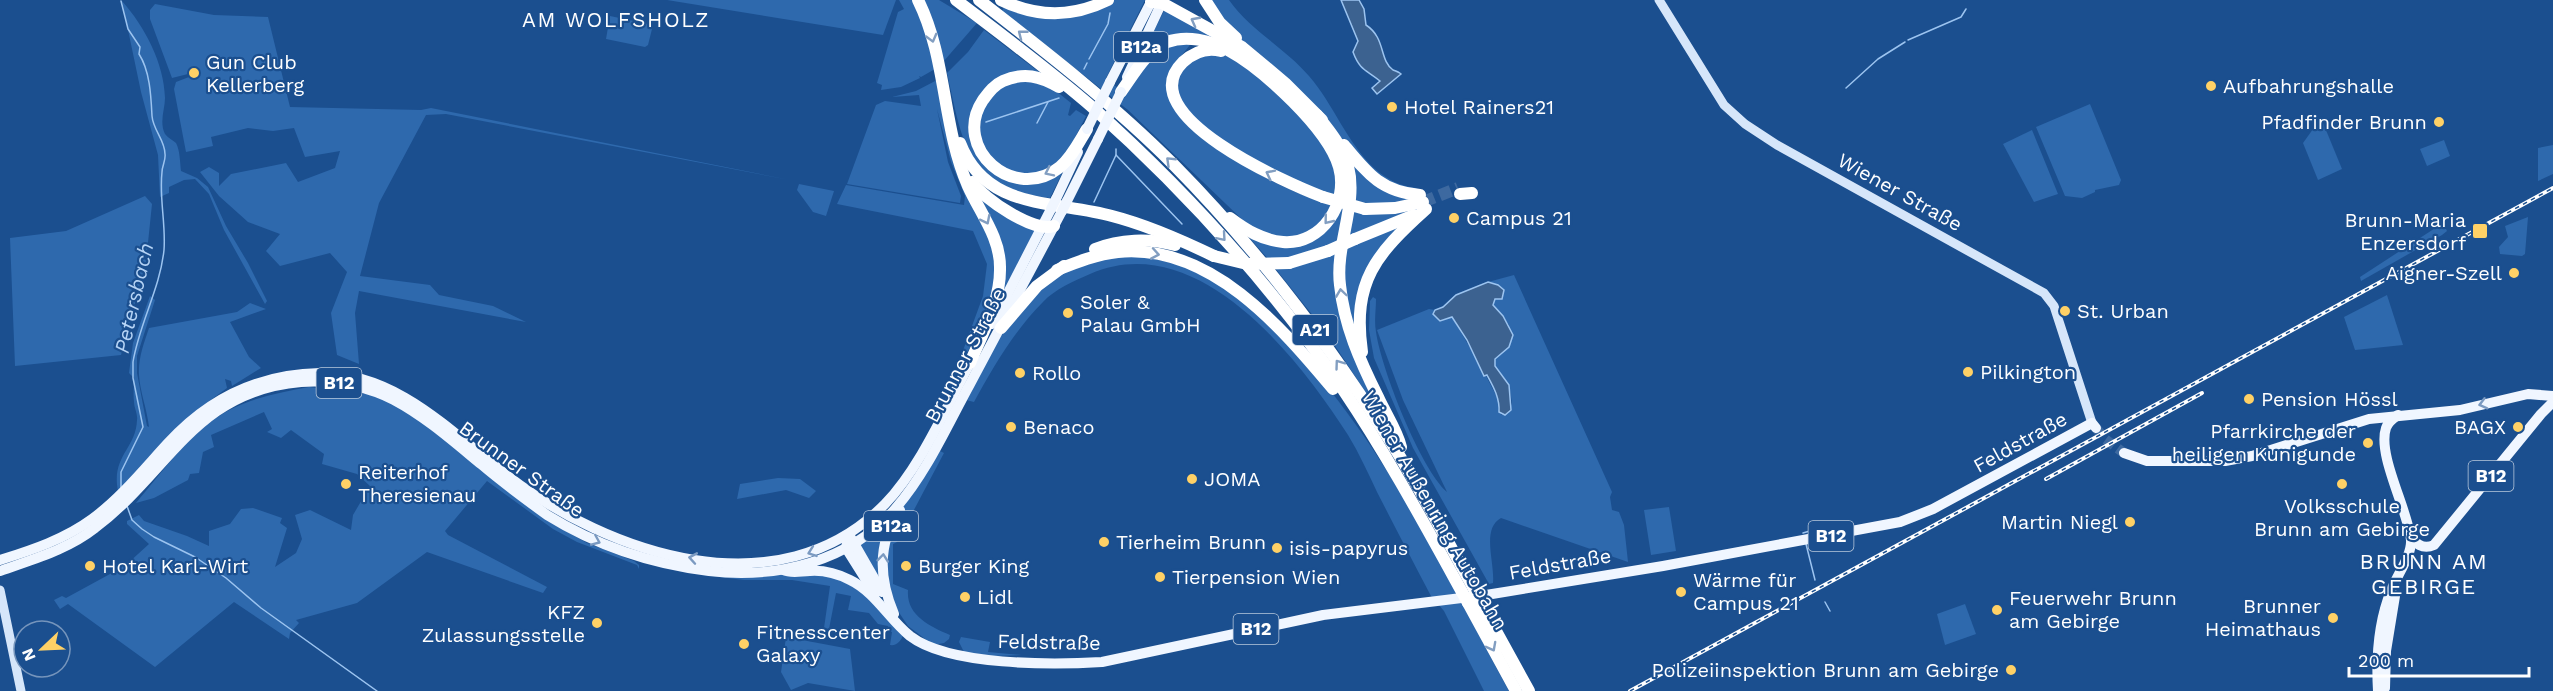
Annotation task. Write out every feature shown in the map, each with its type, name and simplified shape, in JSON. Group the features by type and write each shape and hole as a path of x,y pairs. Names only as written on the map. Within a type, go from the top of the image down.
{"highway":[{"path":"918,0 928,24 961,146 969,162 991,185 1017,198 1099,213 1142,225 1214,256"},
{"name":"Wiener Außenring Autobahn","path":"956,0 1091,107 1156,168 1217,231 1290,319 1341,387 1468,590"},
{"name":"Wiener Außenring Autobahn","path":"979,0 1095,93 1172,163 1210,203 1314,328 1351,380 1406,466 1516,691"},
{"path":"1000,0 1036,12 1057,14 1078,12 1108,0"},
{"path":"1205,0 1220,23 1242,47 1286,82 1369,175 1392,190 1423,202"},
{"path":"1157,1 1242,47"},
{"path":"1121,92 1144,59 1167,42 1197,39 1227,49 1299,108 1322,136 1339,167 1340,197 1335,212 1327,224 1314,234 1300,240 1284,242 1265,239 1246,231 1210,203"},
{"path":"1257,72 1224,52 1214,49 1203,50 1181,64 1175,76 1173,89 1176,102 1183,114 1194,125 1226,148 1280,179 1323,197 1365,209 1395,208 1423,202"},
{"path":"1087,129 1060,167 1049,174 1028,179 1008,176 990,163 979,147 975,127 979,106 993,87 1014,77 1025,75 1048,81 1091,107"},
{"path":"942,78 953,142 961,167 997,245 1000,263 1000,281 996,298 970,363"},
{"path":"1317,115 1335,140 1347,164 1350,198 1342,239 1339,281 1348,326 1365,368 1400,441 1406,466"},
{"path":"961,167 979,191 992,202 1048,227"},
{"path":"1001,328 1038,286 1057,270 1077,257 1101,247 1141,240 1161,241 1247,264 1289,263 1328,251 1355,239 1423,202"},
{"path":"1365,368 1359,327 1360,308 1369,275 1381,254 1423,202"},
{"path":"1057,270 1102,254 1120,252 1159,254 1200,269 1248,300 1276,325 1366,425"},
{"name":"Wiener Außenring Autobahn","path":"1474,603 1529,691"}],"main road":[{"name":"Wiener Straße","path":"1659,0 1718,96 1745,124 1777,145 2044,293 2054,306 2094,426"},
{"name":"Brunner Straße","path":"1059,205 1087,129 1110,82 1157,1"},
{"name":"Brunner Straße","path":"130,490 206,418 234,400 280,385 318,381 343,384 376,393 406,407 529,502 592,540 648,559 694,569 739,573 783,570 817,561 877,526 895,509 936,447 1001,328 1059,205 1098,140 1121,92 1157,1"},
{"name":"Brunner Straße","path":"0,571 52,552 95,528 180,430 221,398 260,381 298,374 323,373 357,378 405,397 438,419 505,474 558,511 602,532 654,551 705,560 762,563 850,542 898,489 920,454 1048,227"},
{"path":"2538,394 2541,414"},
{"path":"2124,453 2147,461 2225,461 2252,456 2369,419 2460,410 2508,397 2538,394 2553,396"},
{"name":"B12","path":"2420,546 2434,545 2553,402"},
{"path":"2378,691 2398,586 2409,561 2420,546 2413,540 2408,527 2391,472 2384,436 2386,426 2398,416"},
{"path":"2357,423 2374,425 2384,436"},
{"name":"Feldstraße","path":"893,617 910,635 934,650 969,657 1066,664 1102,662 1323,615 1477,596 1673,565 1869,529 1918,516 2094,426"},
{"name":"B12a","path":"893,617 882,576 884,546 892,523 930,465 936,447"},
{"name":"Brunner Straße","path":"0,560 41,546 76,530 120,501"},
{"path":"2385,691 2381,677 2379,636 2391,591 2410,546 2408,527"},
{"path":"850,542 893,617"},
{"path":"783,570 789,573 822,571 849,579 868,592 893,617"},
{"path":"0,590 21,691"}],"shaded area":[{"path":"667,0 896,0 883,35"},
{"path":"899,0 913,0 922,18 935,69 901,87 881,90 882,85 877,83 898,12 904,9"},
{"path":"923,0 939,0 977,23 943,62"},
{"path":"1114,0 1145,0 1106,78 1126,95 1137,75 1151,59 1169,47 1191,43 1168,76 1169,96 1176,112 1197,134 1258,174 1295,192 1334,205 1312,231 1284,239 1251,228 1128,110 1002,11 1004,7 1032,15 1059,16 1087,11"},
{"path":"1208,0 1229,0 1247,21 1309,76 1365,159 1394,182 1416,188 1419,193 1390,185 1360,160 1338,134 1237,36"},
{"path":"1341,0 1359,0 1364,9 1366,25 1377,36 1386,61 1393,70 1401,74 1377,94 1372,88 1380,81 1358,63 1353,52 1358,41"},
{"path":"122,1 138,22 157,59 164,85 163,129 165,134 176,143 181,171 197,178 208,187 226,226 267,301 265,304 224,230 209,194 195,179 184,180 169,187 169,193 160,197 158,155 141,92"},
{"path":"155,4 214,15 268,17 290,107 421,110 431,108 790,180 446,114 426,115 379,203 360,276 430,285 439,295 493,306 526,322 359,291 355,313 359,364 337,355 331,313 347,272 330,253 280,266 266,251 280,234 248,222 219,196 200,172 209,167 219,173 219,186 231,174 286,163 298,182 335,168 340,151 305,157 294,128 273,131 248,128 211,137 213,146 186,152 174,89 176,82 189,77 188,74 172,78 150,19 150,10"},
{"path":"1165,9 1247,57 1302,102 1324,126 1340,153 1348,180 1347,203 1338,243 1300,257 1270,261 1245,233 1269,243 1284,245 1299,243 1324,230 1340,207 1344,194 1345,180 1342,165 1333,147 1301,106 1281,86 1236,52 1215,41 1186,35 1165,40 1142,54"},
{"path":"610,16 653,25 648,45 645,47 606,39"},
{"path":"984,30 1039,72 1002,77 971,132 1012,180 1064,169 1050,198 1022,193 1001,184 985,173 973,158 964,141 947,73 968,52"},
{"path":"1213,52 1231,58 1258,77 1308,124 1331,156 1337,172 1337,198 1260,165 1197,123 1178,101 1177,77 1192,58"},
{"path":"1026,78 1051,87 1071,103 1068,115 1070,116 1076,110 1086,116 1065,157 1034,176 1008,172 986,154 979,136 982,112 995,91 1010,81"},
{"path":"937,80 991,241 996,277 986,317 967,353 961,356 983,296 987,264 973,231 837,204 846,185 964,205 965,196 951,162 937,109 948,162 961,196 960,203 847,184 876,105 885,101 921,106 919,95 892,97 916,91"},
{"path":"2090,104 2121,180 2119,185 2095,190 2082,198 2065,196 2036,127"},
{"path":"2321,118 2342,169 2318,180 2303,143"},
{"path":"2032,130 2058,194 2034,202 2003,144"},
{"path":"2444,140 2450,156 2427,166 2420,149"},
{"path":"2553,145 2553,174 2538,181 2538,148"},
{"path":"1351,163 1420,197 1402,205 1352,202"},
{"path":"799,184 834,191 826,216 813,212 797,190"},
{"path":"145,196 152,204 146,262 121,355 15,366 10,238 66,231"},
{"path":"979,197 1037,229 1001,299 1002,290"},
{"path":"1425,207 1344,241 1350,209"},
{"path":"2528,217 2525,254 2522,256 2500,254 2499,247 2508,237 2505,226"},
{"path":"1408,220 1367,273 1358,343 1345,301 1343,248"},
{"path":"2443,223 2447,231 2442,235 2361,281 2360,277"},
{"path":"1337,250 1336,281 1376,404 1374,405 1326,332 1275,268"},
{"path":"1130,255 1186,267 1222,285 1269,324 1307,364 1342,406 1403,497 1509,691 1484,691 1444,611 1431,596 1356,449 1302,370 1273,337 1240,308 1205,284 1168,268 1130,264 1090,274 1071,283 1048,297 1032,313 1005,350 974,402 966,400 997,342 1024,305 1040,289 1075,266 1095,260"},
{"path":"1514,275 1612,492 1610,497 1612,510 1619,512 1624,525 1628,562 1501,518 1495,523 1490,538 1493,583 1489,584 1413,448 1374,358 1369,330 1370,301 1373,297 1376,299 1375,328 1379,348 1403,416 1425,462 1447,492 1403,400 1377,330 1429,309 1435,310 1433,315 1452,317 1498,399 1501,415 1508,414 1512,403 1509,385 1495,366 1495,359 1509,325 1493,305 1498,285 1488,282"},
{"path":"1488,282 1504,290 1502,299 1495,299 1493,305 1503,316 1513,335 1509,347 1495,359 1495,366 1509,385 1511,410 1505,415 1499,412 1492,383 1487,375 1484,376 1467,340 1452,317 1440,321 1433,314 1435,310 1443,307 1456,295"},
{"path":"2387,295 2403,345 2355,350 2344,317"},
{"path":"150,296 155,300 137,356 137,373 147,426 149,427 141,388 139,363 149,328 237,312 250,303 266,309 230,322 249,357 261,368 232,386 231,381 225,379 227,388 204,405 118,491 118,469 136,430 134,378 129,373 133,343"},
{"path":"309,387 373,395 397,406 426,425 550,522 587,543 634,561 639,565 639,569 637,565 577,542 553,529 487,481 445,531 448,535 547,587 543,593 427,552 357,603 296,620 299,623 290,633 289,639 234,602 155,667 68,604 60,609 54,600 62,596 66,598 121,568 124,563 127,564 149,544 127,524 127,521 139,515 144,521 209,546 209,531 230,524 241,509 253,508 282,518 280,523 287,528 275,567 296,553 302,539 295,515 310,510 351,530 353,515 370,486 357,474 322,464 324,454 291,430 281,438 267,432 272,429 264,412 211,435 214,447 203,452 199,473 190,474 188,480 154,498 136,503 184,447 226,411 273,394"},
{"path":"940,451 944,453 897,542 893,544 893,584 908,590 911,606 920,618 950,635 944,643 933,645 908,626 890,599 886,549 903,507"},
{"path":"778,478 800,479 816,491 809,498 786,490 737,499 740,484"},
{"path":"1669,507 1676,551 1651,555 1644,510"},
{"path":"887,521 879,575 877,575 860,544"},
{"path":"806,573 838,579 861,592 903,635 900,641 895,645 890,645 892,632 888,631 888,626 878,624 869,613 848,610 851,596 836,593 829,629 824,628 830,586 792,580 744,580 704,575 762,576"},
{"path":"1965,604 1976,634 1945,645 1937,614"},
{"path":"786,637 850,649 855,691 808,683 791,690 781,672"},
{"path":"961,637 990,642 988,652 1022,655 991,656 964,652 959,642"}],"waterway":[{"name":"Petersbach","path":"121,1 128,29 140,47 139,54 146,68 154,126 163,144 165,156 161,182 164,240 162,264 133,362 133,378 143,427 121,472 121,488"},
{"path":"1908,40 1961,17 1966,9"},
{"path":"1089,59 1108,24 1110,13"},
{"path":"1846,88 1878,59 1905,42"},
{"path":"1084,69 1087,63"},
{"path":"986,122 1059,98"},
{"path":"1037,123 1048,102"},
{"path":"1094,202 1116,155 1116,149"},
{"path":"1116,155 1182,224"},
{"name":"Petersbach","path":"127,506 132,520 142,529 195,557 226,578 261,608 377,691"},
{"path":"1803,533 1823,527"},
{"path":"1806,544 1815,580"},
{"path":"1825,602 1830,611"}],"tunnel":[{"path":"1423,202 1458,188"},
{"path":"2096,428 2105,439 2124,453"}],"railway":[{"path":"1630,691 2553,188"},
{"path":"2046,479 2202,393"}],"place":[{"name":"Gun Club Kellerberg","path":"194,73"},
{"name":"Aufbahrungshalle","path":"2211,86"},
{"name":"Hotel Rainers21","path":"1392,107"},
{"name":"Pfadfinder Brunn","path":"2439,122"},
{"name":"Campus 21","path":"1454,218"},
{"name":"Brunn-Maria Enzersdorf","path":"2480,231"},
{"name":"Aigner-Szell","path":"2514,273"},
{"name":"St. Urban","path":"2065,311"},
{"name":"Soler & Palau GmbH","path":"1068,313"},
{"name":"Pilkington","path":"1968,372"},
{"name":"Rollo","path":"1020,373"},
{"name":"Pension Hössl","path":"2249,399"},
{"name":"Benaco","path":"1011,427"},
{"name":"BAGX","path":"2518,427"},
{"name":"Pfarrkirche der heiligen Kunigunde","path":"2368,443"},
{"name":"JOMA","path":"1192,479"},
{"name":"Reiterhof Theresienau","path":"346,484"},
{"name":"Volksschule Brunn am Gebirge","path":"2342,484"},
{"name":"Martin Niegl","path":"2130,522"},
{"name":"Tierheim Brunn","path":"1104,542"},
{"name":"isis-papyrus","path":"1277,548"},
{"name":"Hotel Karl-Wirt","path":"90,566"},
{"name":"Burger King","path":"906,566"},
{"name":"Tierpension Wien","path":"1160,577"},
{"name":"Wärme für Campus 21","path":"1681,592"},
{"name":"Lidl","path":"965,597"},
{"name":"Feuerwehr Brunn am Gebirge","path":"1997,610"},
{"name":"Brunner Heimathaus","path":"2333,618"},
{"name":"KFZ Zulassungsstelle","path":"597,623"},
{"name":"Fitnesscenter Galaxy","path":"744,644"},
{"name":"Polizeiinspektion Brunn am Gebirge","path":"2011,670"}],"district":[{"name":"AM WOLFSHOLZ","path":"616,20"},
{"name":"BRUNN AM GEBIRGE","path":"2424,574"}]}
